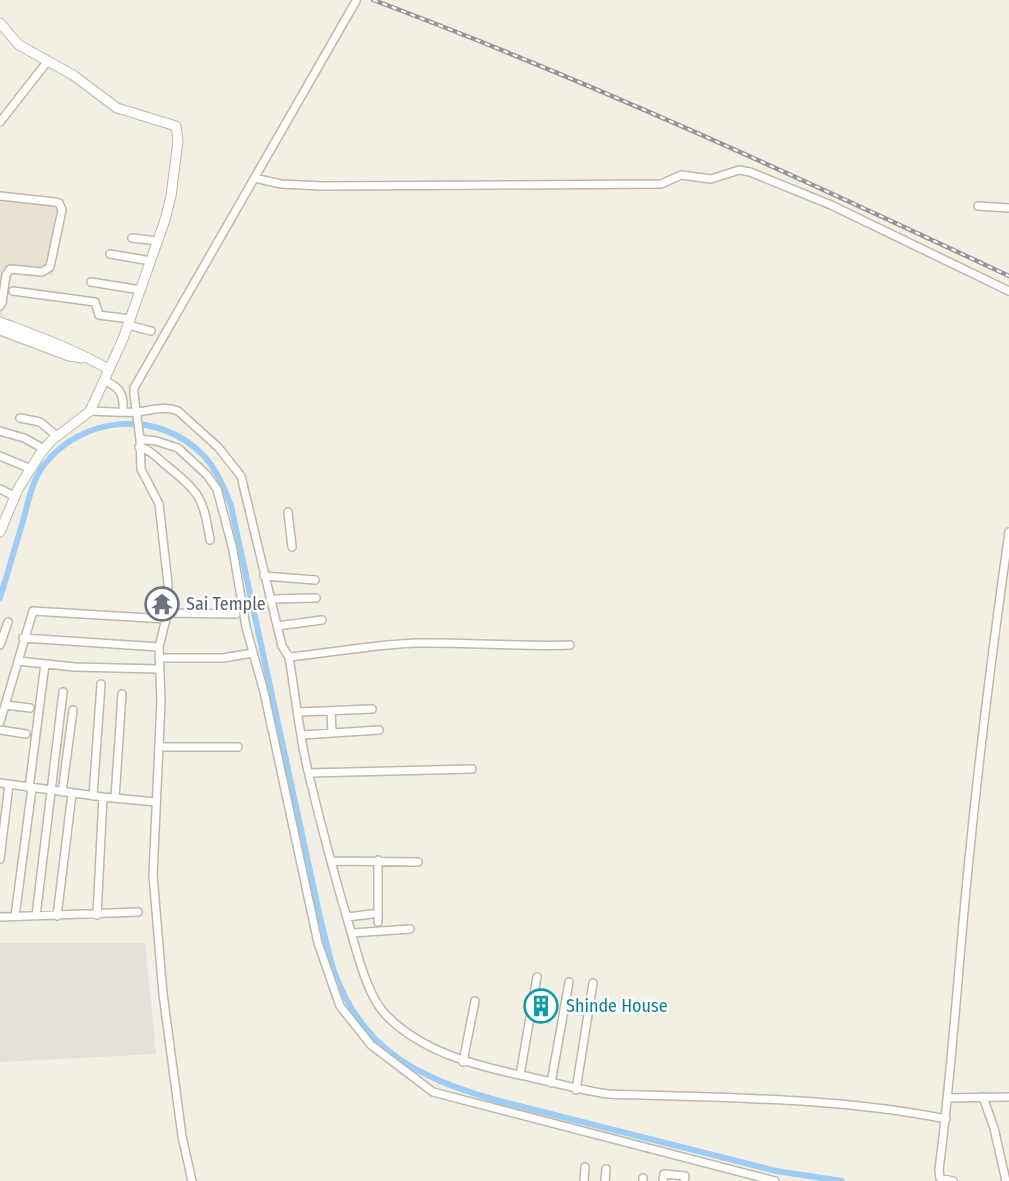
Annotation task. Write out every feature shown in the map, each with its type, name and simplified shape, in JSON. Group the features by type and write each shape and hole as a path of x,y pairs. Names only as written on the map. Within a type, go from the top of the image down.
{"street":[{"path":"192,1181 182,1136 161,967 153,875 159,747 159,647 166,616 168,584 162,515 141,469 134,387 356,1"},
{"path":"0,23 19,45 73,75 117,108 176,126 178,141 171,196 158,241 129,322 90,411 44,449 15,496 5,506 0,531"},
{"path":"0,122 47,62"},
{"path":"254,178 282,184 319,186 661,184 679,176 711,179 743,170 831,205 1009,291"},
{"path":"0,196 55,202 62,211 50,267 42,272 10,269 6,275 0,306"},
{"path":"978,206 1009,208"},
{"path":"132,238 158,241"},
{"path":"110,254 151,261"},
{"path":"90,282 141,290"},
{"path":"13,291 95,302 99,315 129,322 151,331"},
{"path":"0,321 27,336"},
{"path":"0,330 72,349 83,358 108,369"},
{"path":"104,380 121,390 123,411"},
{"path":"90,411 123,411 137,416 162,407 178,411 201,429 241,476 276,626 282,646 289,657 309,773 331,861 377,1006 387,1016 408,1032 463,1062 576,1090 608,1094 830,1102 891,1108 946,1119"},
{"path":"20,418 40,422 57,436"},
{"path":"0,431 24,438 44,449"},
{"path":"139,438 196,490 210,540"},
{"path":"139,438 156,440 178,448 207,475 217,489 233,550 246,626 292,816 318,943 340,1006 371,1045 433,1092 775,1181"},
{"path":"0,456 31,469"},
{"path":"0,489 15,496"},
{"path":"288,512 292,547"},
{"path":"953,1181 940,1178 939,1174 968,867 992,649 1009,532"},
{"path":"264,576 315,580"},
{"path":"270,599 316,598"},
{"path":"0,722 23,638 31,614 36,611 166,616 236,614"},
{"path":"276,626 322,620"},
{"path":"0,645 8,622"},
{"path":"23,638 159,647"},
{"path":"289,657 325,654 358,647 419,643 570,645"},
{"path":"159,658 223,657 253,653"},
{"path":"18,661 158,669"},
{"path":"15,916 45,664"},
{"path":"93,796 101,684"},
{"path":"36,916 63,692"},
{"path":"115,798 122,694"},
{"path":"6,705 30,708"},
{"path":"298,712 372,709"},
{"path":"62,792 73,710"},
{"path":"331,711 332,733"},
{"path":"0,730 26,734"},
{"path":"302,735 379,730"},
{"path":"159,747 238,747"},
{"path":"309,773 472,769"},
{"path":"0,783 156,802"},
{"path":"0,859 9,785"},
{"path":"57,916 72,793"},
{"path":"97,915 103,797"},
{"path":"377,860 378,922"},
{"path":"331,861 418,862"},
{"path":"0,917 138,912"},
{"path":"347,917 372,914"},
{"path":"352,933 410,929"},
{"path":"520,1075 537,977"},
{"path":"551,1083 569,982"},
{"path":"576,1090 593,983"},
{"path":"463,1062 475,1000"},
{"path":"983,1097 994,1128 1006,1181"},
{"path":"948,1098 1009,1097"},
{"path":"584,1181 585,1167"},
{"path":"605,1181 606,1168"},
{"path":"663,1181 664,1174 685,1176 684,1181"}],"shaded area":[{"path":"0,191 65,199 53,276 10,271 2,316 0,315"},
{"path":"0,943 145,943 156,1054 0,1062"}],"waterway":[{"path":"0,598 33,485 43,466 59,449 78,436 121,424 164,430 185,440 203,455 212,467 231,506 331,962 347,1001 361,1023 378,1042 417,1070 492,1099 776,1171 842,1181"}],"railway":[{"path":"373,0 614,97 1009,276"}],"place":[{"name":"Sai Temple","path":"162,604"},
{"name":"Shinde House","path":"541,1006"}]}
